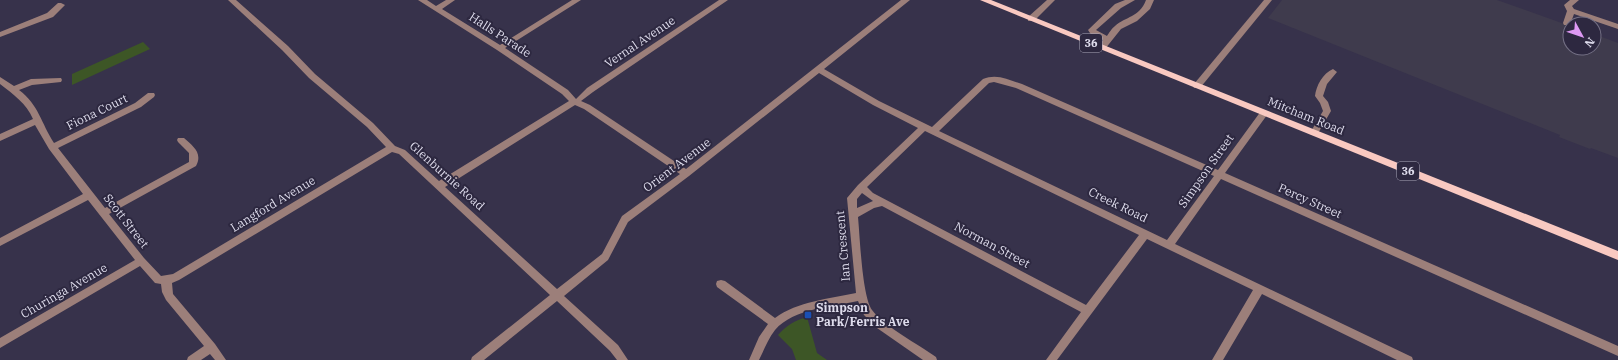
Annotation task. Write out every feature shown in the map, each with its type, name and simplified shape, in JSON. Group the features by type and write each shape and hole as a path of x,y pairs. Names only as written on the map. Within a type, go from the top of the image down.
{"main road":[{"name":"Mitcham Road","path":"984,0 1618,256"}],"street":[{"name":"Glenburnie Road","path":"232,0 285,48 312,76 370,125 392,148 402,152 439,186 557,297 614,348 623,360"},
{"name":"Halls Parade","path":"422,0 500,48 686,174"},
{"path":"436,8 451,0"},
{"path":"500,48 577,0"},
{"name":"Vernal Avenue","path":"439,186 561,109 724,0"},
{"name":"Orient Avenue","path":"476,360 605,258 612,248 618,228 625,219 686,174 906,0"},
{"path":"1031,18 1051,0"},
{"path":"1108,39 1095,34 1092,30 1118,6 1131,0"},
{"path":"1102,47 1118,27 1134,19 1147,7 1150,0"},
{"path":"1197,86 1268,0"},
{"path":"1575,0 1568,5 1571,11 1618,27"},
{"path":"0,36 50,15 61,5"},
{"path":"1569,16 1571,11"},
{"name":"Creek Road","path":"819,70 876,103 924,127 1408,360"},
{"path":"1314,133 1327,111 1324,102 1319,96 1319,91 1327,77 1333,72"},
{"name":"Percy Street","path":"933,131 990,79 997,79 1019,86 1618,351"},
{"name":"Scott Street","path":"0,80 25,99 33,109 37,121 52,147 141,261 159,280 167,280"},
{"path":"14,90 31,82 58,80"},
{"name":"Fiona Court","path":"52,147 138,105 151,95"},
{"name":"Simpson Street","path":"1169,245 1264,113"},
{"path":"0,138 37,121"},
{"name":"Ian Crescent","path":"924,127 861,187 852,198 861,296 868,312 881,325 932,360"},
{"path":"103,213 193,164 195,158 194,154 182,140"},
{"name":"Langford Avenue","path":"167,280 176,277 392,148"},
{"name":"Norman Street","path":"861,187 870,195 1088,311"},
{"path":"0,242 89,195"},
{"path":"853,215 871,205 883,202"},
{"path":"1051,360 1146,234"},
{"name":"Churinga Avenue","path":"0,343 141,261"},
{"path":"167,280 167,294 169,298 174,302 221,360"},
{"path":"721,284 775,323"},
{"path":"1217,360 1260,288"},
{"path":"754,360 763,338 775,323 786,315 861,296"},
{"path":"192,360 211,347"}],"shaded area":[{"path":"1282,0 1497,0 1562,23 1562,56 1602,56 1602,37 1618,43 1618,158 1559,137 1560,135 1268,18"}],"green space":[{"path":"143,42 150,49 72,85 72,74"},
{"path":"807,317 817,353 827,360 796,360 792,349 778,335 791,324"}],"place":[{"name":"Simpson Park/Ferris Ave","path":"808,315"}]}
